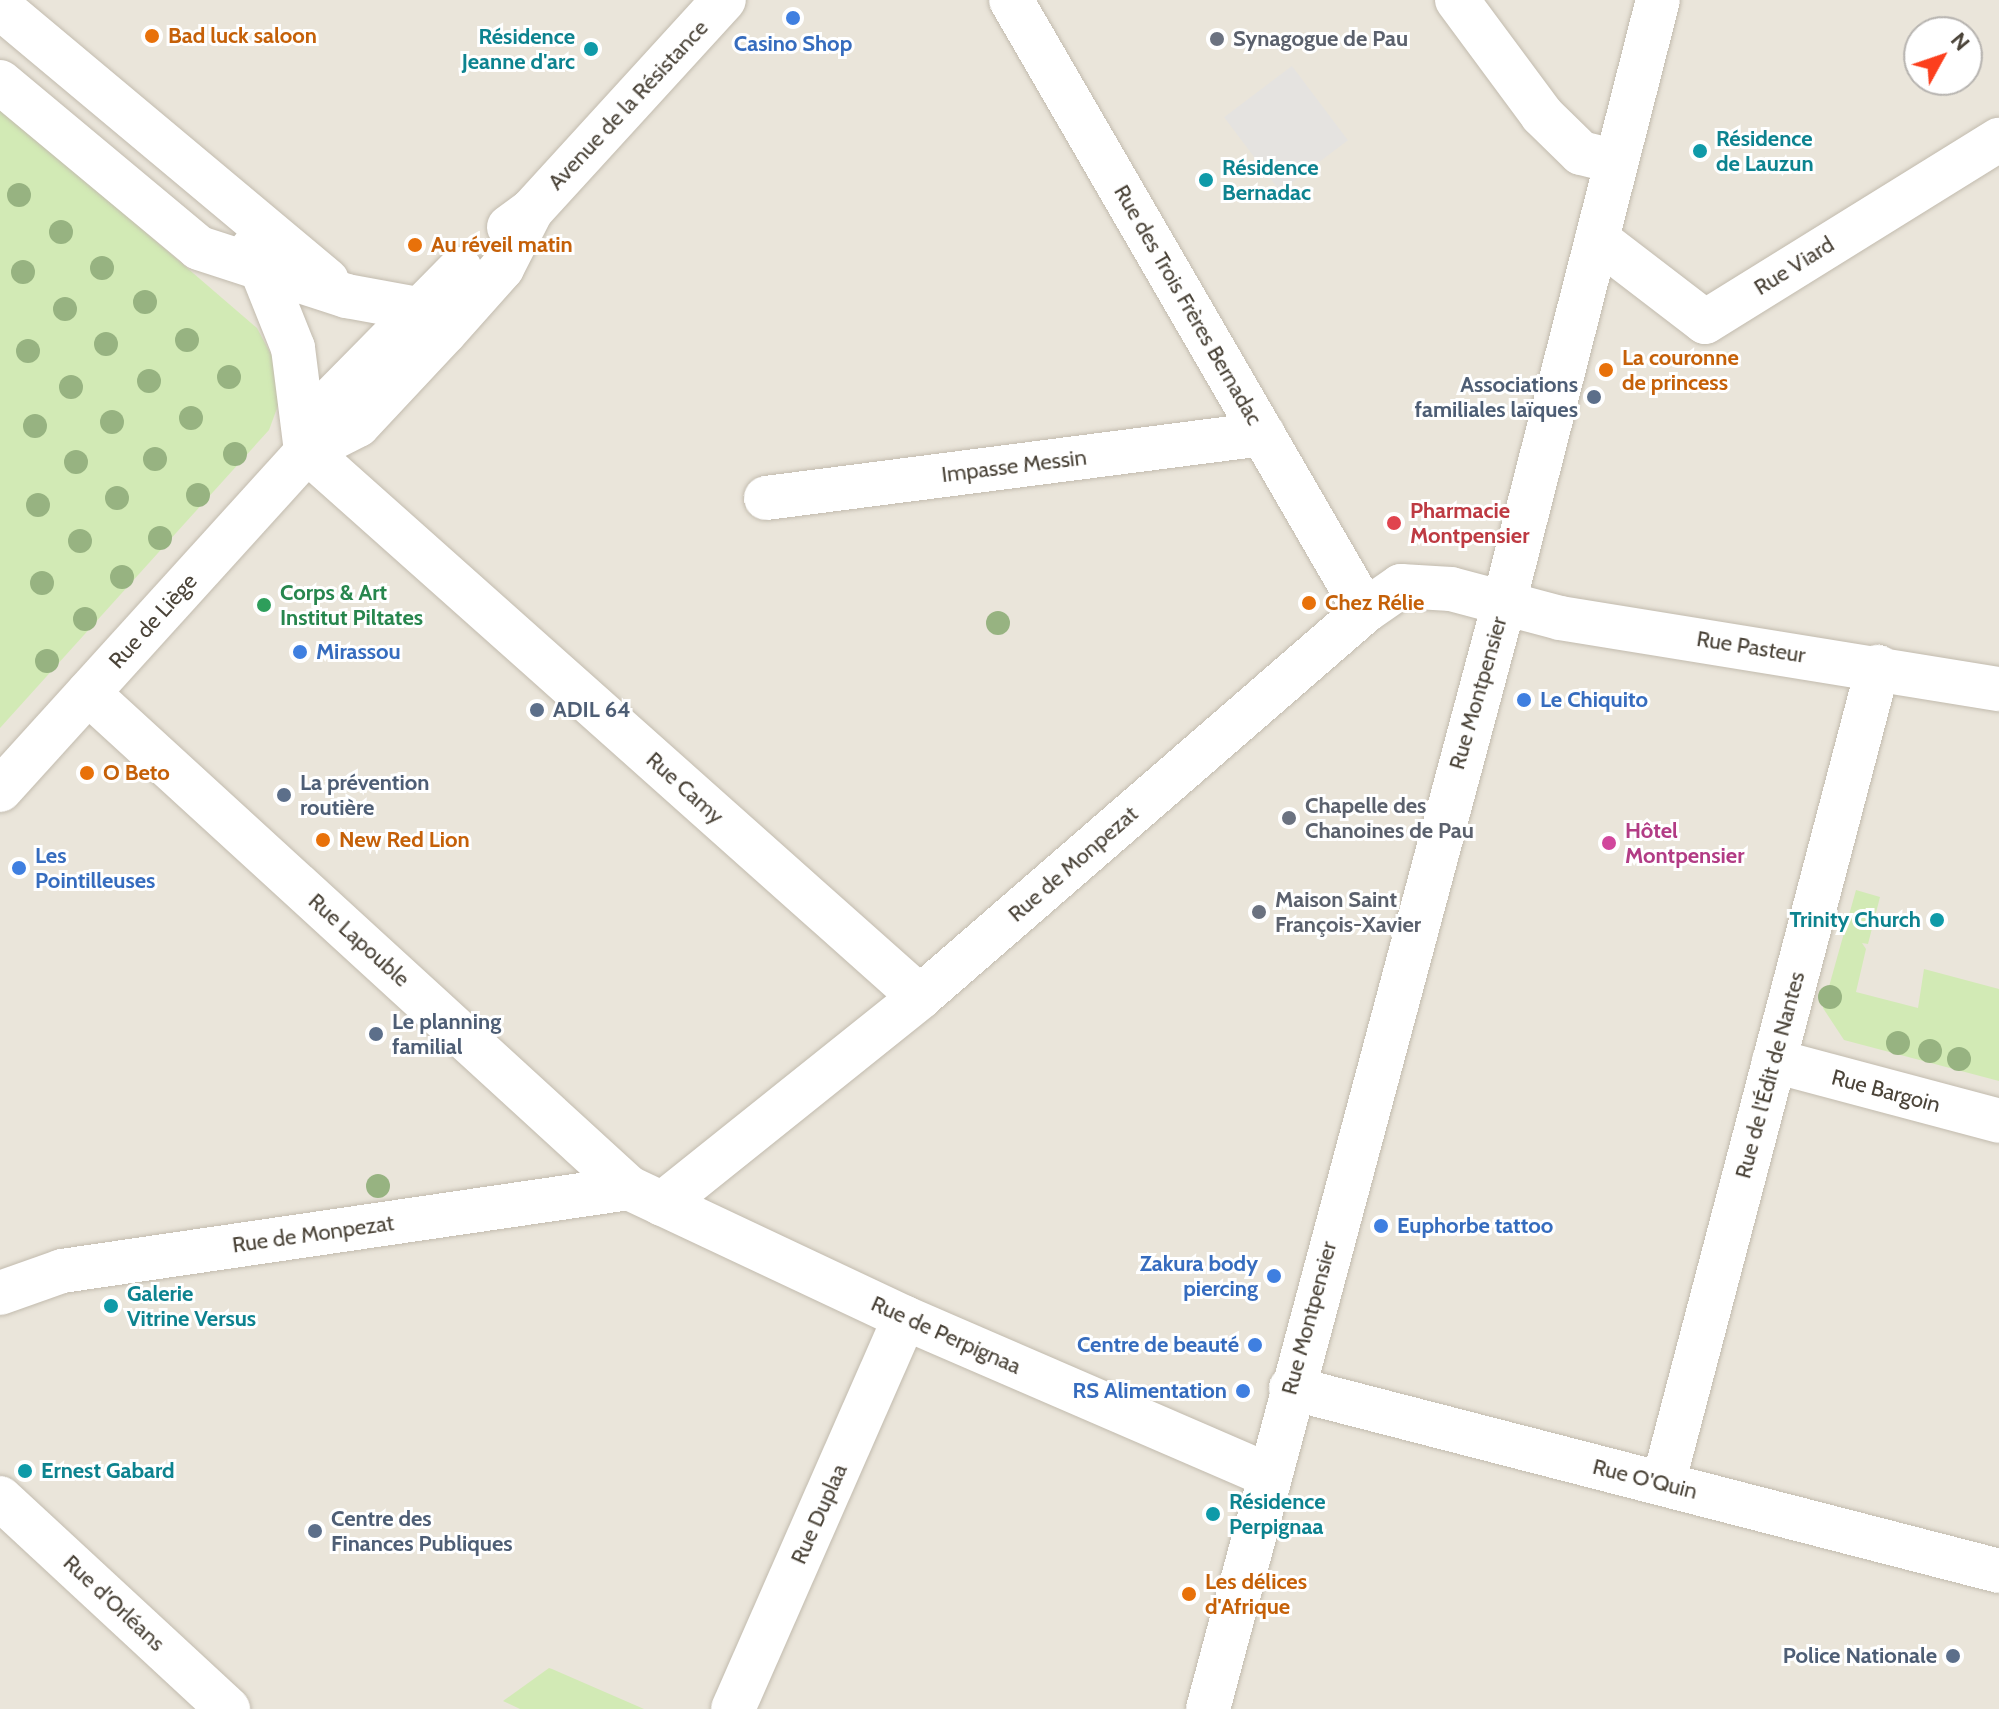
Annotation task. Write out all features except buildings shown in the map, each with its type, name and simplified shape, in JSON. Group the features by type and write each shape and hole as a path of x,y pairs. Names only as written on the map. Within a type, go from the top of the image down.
{"street":[{"name":"Avenue de la Résistance","path":"434,321 502,268 531,211 724,0"},
{"name":"Rue des Trois Frères Bernadac","path":"1011,0 1365,611"},
{"path":"1457,0 1542,115 1581,153 1616,162"},
{"name":"Rue Montpensier","path":"1208,1709 1267,1475 1503,607 1658,0"},
{"path":"0,7 347,296"},
{"path":"0,82 199,248 434,321"},
{"name":"Rue Viard","path":"1597,239 1705,322 1999,140"},
{"path":"236,205 293,348 307,451"},
{"name":"Rue de Liège","path":"0,790 307,451 358,425 434,321"},
{"name":"Impasse Messin","path":"766,498 1263,434"},
{"name":"Rue Camy","path":"307,451 920,997"},
{"name":"Rue de Monpezat","path":"0,1293 62,1271 646,1196 920,997 1365,611 1401,586 1451,589 1503,607"},
{"name":"Rue Pasteur","path":"1503,607 1999,689"},
{"name":"Rue de l'Édit de Nantes","path":"1663,1484 1878,667"},
{"name":"Rue Lapouble","path":"88,693 646,1196"},
{"name":"Rue Bargoin","path":"1774,1061 1999,1121"},
{"name":"Rue de Perpignaa","path":"646,1196 905,1318 1267,1475"},
{"name":"Rue Duplaa","path":"733,1709 905,1318"},
{"name":"Rue O'Quin","path":"1291,1388 1999,1571"},
{"name":"Rue d'Orléans","path":"0,1498 228,1709"}],"shaded area":[{"path":"0,0 1999,0 1999,1709 0,1709"},
{"path":"1292,66 1348,140 1280,191 1224,117"}],"green space":[{"path":"0,107 257,328 282,375 283,392 269,430 0,728"},
{"path":"1856,890 1880,897 1868,944 1862,943 1866,949 1856,992 1918,1008 1924,969 1999,989 1999,1081 1844,1040 1823,1008"},
{"path":"549,1668 644,1709 520,1709 503,1701"}],"place":[{"name":"Casino Shop","path":"793,18"},
{"name":"Bad luck saloon","path":"152,36"},
{"name":"Synagogue de Pau","path":"1217,39"},
{"name":"Résidence Jeanne d'arc","path":"591,49"},
{"name":"Résidence de Lauzun","path":"1700,151"},
{"name":"Résidence Bernadac","path":"1206,180"},
{"name":"Au réveil matin","path":"415,245"},
{"name":"La couronne de princess","path":"1606,370"},
{"name":"Associations familiales laïques","path":"1594,397"},
{"name":"Pharmacie Montpensier","path":"1394,523"},
{"name":"Chez Rélie","path":"1309,603"},
{"name":"Corps & Art Institut Piltates","path":"264,605"},
{"name":"Mirassou","path":"300,652"},
{"name":"Le Chiquito","path":"1524,700"},
{"name":"ADIL 64","path":"537,710"},
{"name":"O Beto","path":"87,773"},
{"name":"La prévention routière","path":"284,795"},
{"name":"Chapelle des Chanoines de Pau","path":"1289,818"},
{"name":"New Red Lion","path":"323,840"},
{"name":"Hôtel Montpensier","path":"1609,843"},
{"name":"Les Pointilleuses","path":"19,868"},
{"name":"Maison Saint François-Xavier","path":"1259,912"},
{"name":"Trinity Church","path":"1937,920"},
{"name":"Le planning familial","path":"376,1034"},
{"name":"Euphorbe tattoo","path":"1381,1226"},
{"name":"Zakura body piercing","path":"1274,1276"},
{"name":"Galerie Vitrine Versus","path":"111,1306"},
{"name":"Centre de beauté","path":"1255,1345"},
{"name":"RS Alimentation","path":"1243,1391"},
{"name":"Ernest Gabard","path":"25,1471"},
{"name":"Résidence Perpignaa","path":"1213,1514"},
{"name":"Centre des Finances Publiques","path":"315,1531"},
{"name":"Les délices d'Afrique","path":"1189,1594"},
{"name":"Police Nationale","path":"1953,1656"}]}
